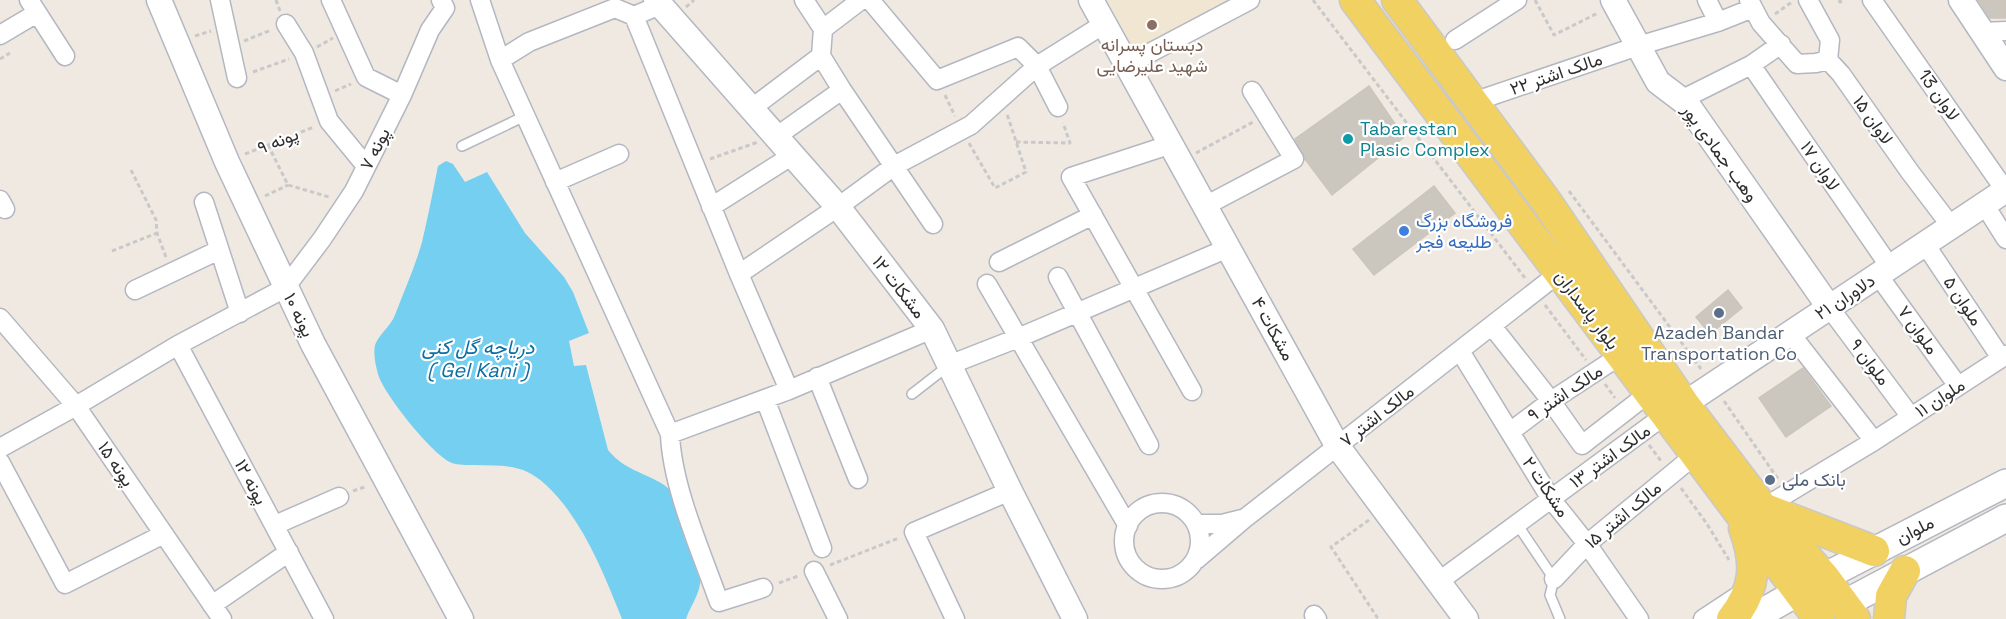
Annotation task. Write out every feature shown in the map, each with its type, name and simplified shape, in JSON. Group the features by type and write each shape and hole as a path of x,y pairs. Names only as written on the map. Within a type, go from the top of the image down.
{"main road":[{"name":"بلوار پاسداران","path":"1354,0 1621,355 1763,505 1824,577 1831,616"},
{"name":"بلوار پاسداران","path":"1397,0 1546,201 1695,455 1763,505 1798,592 1831,616"},
{"name":"ملوان","path":"1824,577 2006,483"},
{"path":"1732,619 1748,596 1753,566 1750,545 1763,505 1874,551"},
{"name":"ملوان","path":"1831,616 1905,570 2004,523"},
{"path":"1889,619 1892,596 1905,570"},
{"path":"1751,619 1824,577"}],"street":[{"name":"پونه ۱۰","path":"159,0 227,162 285,288 461,619"},
{"path":"220,0 237,78"},
{"path":"331,0 366,77 402,95"},
{"path":"480,0 500,60 670,434 671,453 684,502 719,602 763,588"},
{"path":"804,0 824,30 821,56 933,224"},
{"path":"824,30 861,0"},
{"path":"870,0 937,80 1018,47 1037,66 1058,107"},
{"name":"مشکات ۴","path":"1091,0 1338,447 1466,619"},
{"path":"1127,65 1250,0"},
{"path":"1455,40 1517,0"},
{"path":"1707,0 1718,22"},
{"path":"1754,10 1797,64 1816,63 1828,60 1830,40 1808,0"},
{"name":"لاوان 13","path":"1872,0 2006,190"},
{"path":"1961,0 1994,31 2006,68"},
{"path":"634,16 658,2"},
{"name":"مشکات ۱۲","path":"658,2 838,207 932,329 1075,619"},
{"name":"وهب جمادی پور","path":"1618,2 1658,82 1687,104 1829,307"},
{"name":"پونه ۷","path":"285,288 322,239 346,202 402,95 430,30 448,3"},
{"path":"0,35 33,7 65,56"},
{"path":"500,60 594,7 615,8 634,16 711,207 789,390"},
{"name":"مالک اشتر ۲۲","path":"1473,102 1638,46 1754,10"},
{"path":"286,24 304,53 329,121 366,166"},
{"path":"739,274 894,166 971,125 1037,66 1104,24"},
{"path":"1681,100 1750,64 1781,44"},
{"path":"752,108 821,56"},
{"name":"لاوان ۱۵","path":"1828,60 1841,74 1951,226"},
{"name":"لاوان ۱۷","path":"1750,64 1884,271"},
{"path":"777,136 842,90"},
{"path":"1205,206 1294,159 1252,91"},
{"path":"1176,152 1071,177 1192,391"},
{"path":"555,182 619,154"},
{"path":"711,207 793,155"},
{"name":"دلاوران ۲۱","path":"1666,404 1713,384 2006,190"},
{"path":"204,202 240,313"},
{"path":"1984,204 2006,239"},
{"path":"999,262 1093,215"},
{"name":"ملوان ۵","path":"1925,244 2004,357"},
{"path":"949,365 1228,248"},
{"path":"135,290 219,250"},
{"name":"ملوان ۷","path":"1884,271 1958,386"},
{"name":"مالک اشتر ۷","path":"1196,560 1244,519 1559,273"},
{"path":"1058,277 1149,445"},
{"path":"987,284 1128,526"},
{"path":"0,448 178,345 285,288"},
{"name":"ملوان ۹","path":"1829,307 1911,417"},
{"name":"پونه ۱۵","path":"0,318 76,406 217,612"},
{"path":"1492,326 1582,444 1666,404"},
{"path":"670,434 789,390 932,329"},
{"path":"1790,333 1874,441"},
{"name":"پونه ۱۲","path":"178,345 324,619"},
{"name":"مشکات ۲","path":"1460,351 1551,499 1587,544 1639,619"},
{"name":"مالک اشتر ۹","path":"1510,432 1551,401 1621,355"},
{"name":"ملوان ۱۱","path":"1763,505 1874,441 2004,357"},
{"path":"817,377 858,479"},
{"path":"765,399 822,548"},
{"name":"مالک اشتر ۱۳","path":"1438,582 1551,499 1666,404"},
{"name":"مالک اشتر ۱۵","path":"1554,579 1587,544 1695,455"},
{"path":"0,462 65,584 164,534"},
{"path":"955,619 914,532 1010,491"},
{"path":"274,525 339,496"},
{"path":"1165,503 1178,506 1188,513 1196,524 1200,536 1200,548 1196,560 1188,570 1178,576 1154,579 1133,565 1127,555 1124,542 1128,526 1141,510 1152,504 1165,503"},
{"path":"1196,524 1222,524 1244,519"},
{"path":"217,612 289,552"},
{"path":"814,571 838,619"},
{"path":"1703,619 1750,588"}],"lane":[{"path":"462,146 525,116"},
{"path":"912,394 949,365"},
{"path":"1517,524 1554,579 1550,595 1560,619"}],"path":[{"path":"231,46 286,24 276,0"},
{"path":"1535,0 1554,35 1618,2"},
{"path":"1754,10 1795,0"},
{"path":"1839,0 1840,2 1845,0"},
{"path":"177,42 227,25"},
{"path":"0,59 10,53"},
{"path":"321,98 366,77"},
{"path":"937,80 962,131 995,188 1026,172 1001,98"},
{"path":"1016,142 1070,143 1058,107"},
{"path":"1176,152 1267,115"},
{"name":"پونه ۹","path":"227,162 329,121"},
{"path":"694,164 777,136"},
{"path":"268,145 288,185"},
{"path":"131,170 156,220 171,273"},
{"path":"260,199 288,185 346,202"},
{"path":"1566,188 1713,384 1763,505"},
{"path":"112,252 158,233"},
{"path":"339,496 385,479"},
{"path":"1377,618 1331,547 1383,510"},
{"path":"763,588 914,532"}],"shaded area":[{"name":"دبستان پسرانه شهید علیرضایی","path":"1108,0 1231,0 1134,51"}],"water":[{"name":"دریاچه گل کنی ( Gel Kani )","path":"446,161 453,164 465,182 487,172 525,233 564,277 573,292 589,333 569,341 574,366 586,365 608,450 625,465 669,488 676,496 687,527 698,565 700,584 686,619 622,619 600,566 581,530 559,498 546,485 521,469 457,464 443,458 411,424 383,386 376,365 375,345 393,319 416,261 438,166"}],"building":[{"path":"1978,0 2006,0 2006,18 1990,18"},
{"name":"Tabarestan Plasic Complex","path":"1369,86 1404,137 1332,195 1305,159 1295,139"},
{"name":"فروشگاه بزرگ طلیعه فجر","path":"1434,186 1455,213 1374,275 1353,249"},
{"name":"Azadeh Bandar Transportation Co","path":"1728,290 1742,308 1710,334 1696,317"},
{"path":"1803,368 1831,406 1786,437 1759,398"}],"place":[{"name":"دبستان پسرانه شهید علیرضایی","path":"1152,25"},
{"name":"Tabarestan Plasic Complex","path":"1348,139"},
{"name":"فروشگاه بزرگ طلیعه فجر","path":"1404,231"},
{"name":"Azadeh Bandar Transportation Co","path":"1719,313"},
{"name":"بانک ملی","path":"1770,480"}]}
